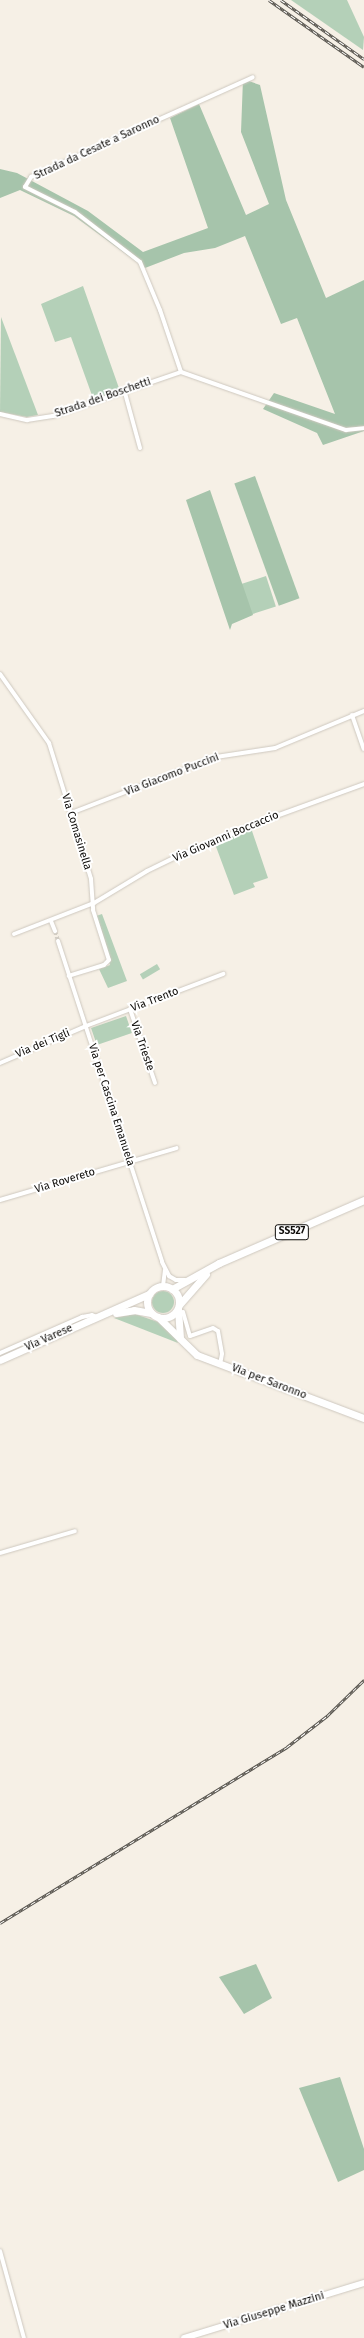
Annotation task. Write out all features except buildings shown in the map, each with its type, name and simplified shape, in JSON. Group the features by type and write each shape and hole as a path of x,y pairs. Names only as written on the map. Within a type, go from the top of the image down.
{"main road":[{"name":"SS527","path":"172,1289 219,1263 364,1200"},
{"name":"SS527","path":"158,1317 170,1317 180,1309 196,1284 219,1263"},
{"path":"158,1317 151,1313 147,1304 149,1294 155,1288 163,1286 172,1289 179,1297 180,1338"},
{"name":"Via Varese","path":"0,1360 149,1294"},
{"name":"Via Varese","path":"98,1317 134,1310 151,1313"},
{"name":"Via per Saronno","path":"158,1317 196,1355 364,1418"}],"street":[{"name":"Strada da Cesate a Saronno","path":"181,372 160,310 140,262 75,212 25,187 31,178 253,77"},
{"name":"Strada dei Boschetti","path":"0,414 27,420 52,416 125,392 159,378 181,372"},
{"path":"181,372 346,430 364,428"},
{"path":"125,392 140,448"},
{"name":"Via Comasinella","path":"0,674 49,743 91,879 94,903 93,912 109,962 70,976"},
{"name":"Via Giacomo Puccini","path":"71,813 216,757 275,748 364,710"},
{"path":"352,715 364,749"},
{"name":"Via Giovanni Boccaccio","path":"14,934 51,921 94,903 147,871 174,858 268,819 364,784"},
{"path":"51,921 55,931"},
{"name":"Via per Cascina Emanuela","path":"58,941 165,1269 163,1286"},
{"name":"Via Trento","path":"86,1026 223,974"},
{"name":"Via Trieste","path":"130,1009 155,1083"},
{"name":"Via dei Tigli","path":"0,1063 86,1026"},
{"name":"Via Rovereto","path":"0,1200 177,1148"},
{"path":"165,1269 169,1276 176,1280 184,1281 194,1274 200,1274"},
{"path":"180,1309 190,1336 214,1328 218,1331 222,1354 220,1364"},
{"name":"Via Varese","path":"0,1352 82,1317 92,1314 98,1317"},
{"path":"0,1553 75,1531"},
{"path":"0,2251 24,2338"},
{"name":"Via Giuseppe Mazzini","path":"184,2338 364,2283"}],"green space":[{"path":"291,0 347,0 364,37 363,50"},
{"path":"243,79 260,85 286,200 326,298 364,280 364,431 323,445 317,433 263,409 274,393 335,414 297,318 281,324 245,236 215,248 184,253 145,268 74,216 20,190 0,198 0,169 17,173 88,211 143,252 208,228 170,118 199,104 246,215 269,204 241,132"},
{"path":"83,286 120,391 94,401 71,337 55,342 41,304"},
{"path":"1,317 38,415 27,417 0,412"},
{"path":"255,476 299,598 279,606 234,484"},
{"path":"210,490 253,615 232,624 230,630 186,500"},
{"path":"266,576 276,606 251,614 241,584"},
{"path":"251,828 268,878 253,883 255,887 234,895 215,844"},
{"path":"102,914 127,981 108,988 99,969 110,965 96,916"},
{"path":"157,964 160,969 143,979 140,974"},
{"path":"126,1016 132,1033 97,1045 91,1028"},
{"path":"163,1291 171,1294 174,1302 171,1310 163,1313 155,1310 152,1302 155,1294"},
{"path":"135,1314 161,1323 174,1334 178,1343 114,1318"},
{"path":"256,1964 272,1998 244,2014 219,1977"},
{"path":"340,2077 364,2149 364,2170 338,2182 299,2088"}],"tunnel":[{"path":"55,931 58,941"}],"railway":[{"path":"269,0 364,67"},
{"path":"281,0 364,59"},
{"path":"0,1923 287,1747 327,1716 364,1680"}]}
